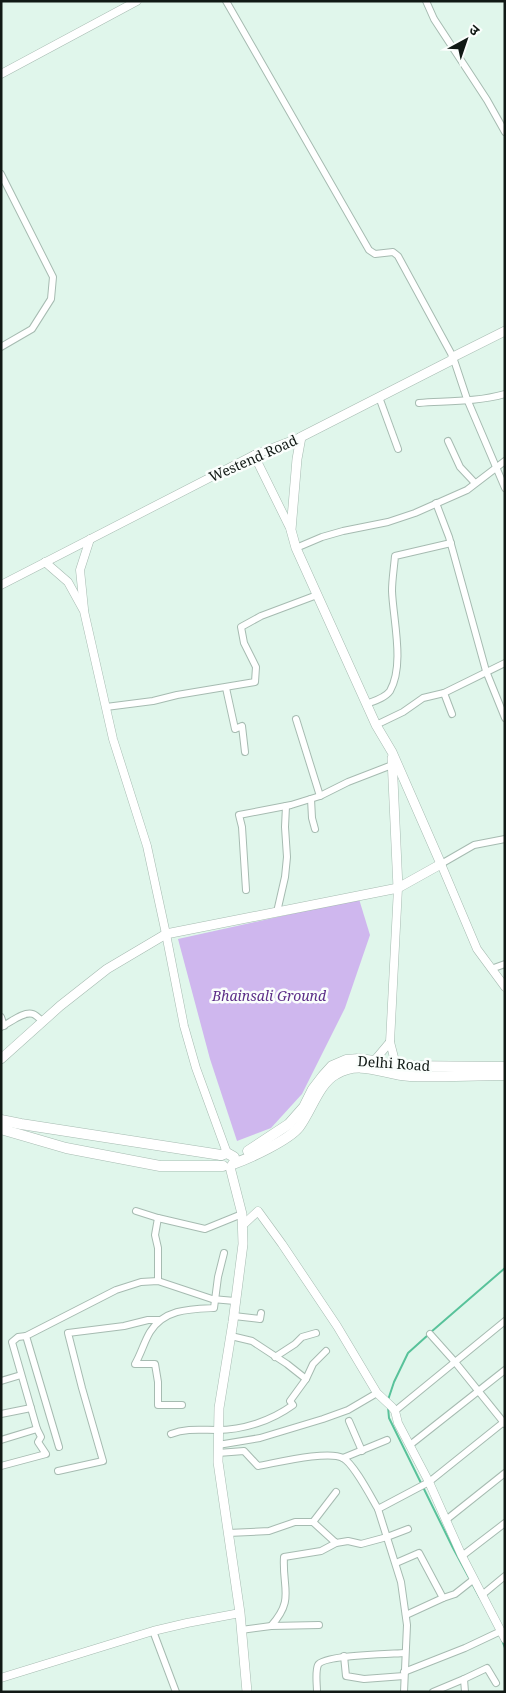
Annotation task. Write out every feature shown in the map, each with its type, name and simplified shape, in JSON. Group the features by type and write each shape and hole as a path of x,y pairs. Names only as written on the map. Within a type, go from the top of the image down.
{"main road":[{"name":"Westend Road","path":"301,437 505,331"},
{"path":"1,1059 60,1006 107,969 166,934 398,888 441,864 392,752 366,704 296,548 291,530 297,458 301,437"},
{"path":"392,752 398,888"},
{"path":"1,1129 66,1148 160,1166 243,1160 292,1134 308,1113 322,1088 334,1075 348,1068 373,1064 396,1070 407,1076 505,1075"},
{"name":"Delhi Road","path":"396,1070 505,1067"},
{"path":"1,1120 228,1160"},
{"path":"228,1160 242,1214 243,1244 234,1316 219,1408 218,1449 219,1471 240,1613 247,1692"}],"street":[{"path":"1,74 137,1"},
{"path":"226,1 369,250 375,254 393,252 398,256 453,357 468,399 505,488"},
{"path":"426,1 434,19 488,100 505,132"},
{"path":"1,174 53,277 51,299 32,329 1,347"},
{"path":"418,402 451,402 492,398 505,394"},
{"path":"379,397 398,449"},
{"name":"Westend Road","path":"1,585 254,455 301,437"},
{"path":"448,441 460,467 475,483"},
{"path":"254,455 291,530"},
{"path":"296,548 322,537 388,522 414,513 467,490 505,461"},
{"path":"436,503 451,543 486,671 505,718"},
{"path":"90,539 80,570 84,611 113,739 147,846 184,1026 196,1068 228,1160"},
{"path":"366,704 380,699 390,692 396,674 398,641 392,591 395,556 451,543"},
{"path":"45,562 68,582 84,611"},
{"path":"106,707 143,703 177,695 256,682 256,667 244,643 241,628 261,616 317,594"},
{"path":"376,725 403,712 424,698 444,693 505,663"},
{"path":"226,688 235,729 242,726 246,752"},
{"path":"444,693 452,714"},
{"path":"296,719 320,796"},
{"path":"246,890 242,827 239,815 286,806 320,796 392,765"},
{"path":"311,798 312,818 315,829"},
{"path":"277,912 285,877 287,857 286,806"},
{"path":"505,839 474,845 441,864 477,949 505,987"},
{"path":"396,1070 390,1042 398,888"},
{"path":"491,969 505,964"},
{"path":"1,1017 2,1026 29,1014 33,1014 43,1022"},
{"path":"373,1064 390,1042"},
{"path":"136,1210 158,1218 206,1229 242,1214"},
{"path":"243,1225 258,1211 337,1326 380,1396 393,1409 498,1632 505,1639"},
{"path":"158,1218 155,1235 158,1248 158,1281"},
{"path":"182,1405 158,1405 158,1382 155,1364 135,1364 150,1333 159,1320 174,1312 214,1308 218,1277 224,1253"},
{"path":"1,1466 46,1454 38,1442 41,1437 12,1342 116,1290 141,1282 158,1281 216,1299 236,1301"},
{"path":"234,1316 260,1319 261,1313"},
{"path":"58,1472 103,1461 68,1333 124,1326 148,1320 159,1320"},
{"path":"393,1409 505,1321"},
{"path":"276,1357 302,1337 316,1333"},
{"path":"378,1510 429,1482 504,1422 430,1334"},
{"path":"26,1336 59,1447"},
{"path":"231,1336 252,1341 306,1379"},
{"path":"171,1434 180,1430 218,1430 244,1427 281,1414 293,1405 290,1400 306,1379 312,1364 326,1351"},
{"path":"410,1445 505,1370"},
{"path":"1,1381 21,1375"},
{"path":"218,1449 323,1419 380,1396"},
{"path":"1,1414 31,1408"},
{"path":"349,1421 362,1451"},
{"path":"1,1440 37,1429"},
{"path":"344,1458 387,1440"},
{"path":"218,1449 244,1451 258,1466 330,1454 344,1458 356,1473 378,1510 401,1582 407,1625 404,1692"},
{"path":"446,1520 505,1473"},
{"path":"313,1522 336,1492"},
{"path":"228,1533 269,1531 295,1522 313,1522 336,1543"},
{"path":"462,1556 505,1523"},
{"path":"271,1626 281,1615 287,1599 283,1571 284,1558 321,1551 336,1543 348,1541 361,1544 388,1537 408,1528"},
{"path":"396,1563 419,1553 443,1598"},
{"path":"482,1595 505,1576"},
{"path":"406,1615 455,1594 474,1579"},
{"path":"1,1678 153,1631 187,1622 240,1613"},
{"path":"242,1630 271,1626 319,1625"},
{"path":"153,1631 176,1692"},
{"path":"344,1656 346,1676 364,1679 404,1674 498,1632"},
{"path":"317,1692 318,1665 321,1662 344,1656 367,1656 405,1652"},
{"path":"433,1692 487,1668 496,1684"},
{"path":"464,1679 466,1692"}],"green space":[{"name":"Bhainsali Ground","path":"359,899 370,935 345,1008 302,1094 271,1128 237,1141 210,1059 178,939"}],"waterway":[{"path":"431,1332 505,1268"},
{"path":"388,1400 394,1382 408,1353 428,1335"},
{"path":"388,1407 389,1418 453,1548 480,1598"},
{"path":"502,1640 505,1648"}]}
